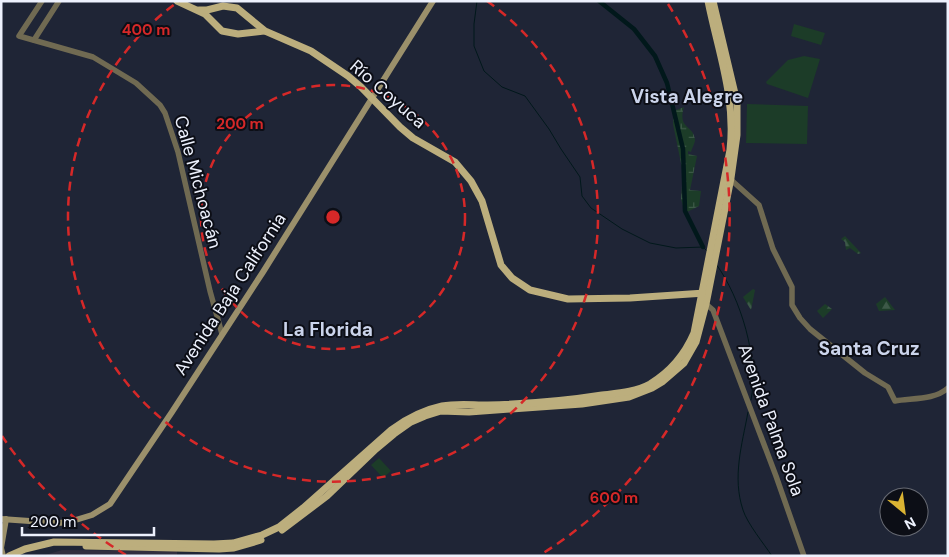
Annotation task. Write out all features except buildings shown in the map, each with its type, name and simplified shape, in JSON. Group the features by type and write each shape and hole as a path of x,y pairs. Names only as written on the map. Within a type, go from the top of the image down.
{"main road":[{"name":"Río Coyuca","path":"177,1 210,13 222,31 238,34 251,31 265,31"},
{"name":"Avenida Baja California","path":"4,519 58,523 70,522 82,519 110,504 222,334 433,1"},
{"path":"708,1 731,107 732,134 728,177"},
{"path":"2,545 14,555 65,546 234,548 264,540 282,531 390,430 425,411 443,406 573,399 628,392 650,384 669,371 687,348 703,304 737,135 737,102 713,1"},
{"name":"Río Coyuca","path":"210,13 223,6 236,8 265,31 311,52 348,76 400,127 420,142 455,162 471,181 482,201 501,266 512,278 530,290 568,299 630,298 706,293"},
{"path":"251,31 254,23"},
{"path":"3,556 4,519"}],"street":[{"name":"Calle Michoacán","path":"42,1 19,36 93,57 136,83 160,105 165,114 178,152 210,291 222,334"},
{"path":"34,40 59,1"},
{"path":"728,177 759,205 773,249 792,287 792,305 810,329 865,373 888,387 896,401 936,395 948,388"},
{"name":"Avenida Palma Sola","path":"703,304 712,310 804,556"}],"shaded area":[{"path":"62,550 177,551 177,556 42,556"}],"green space":[{"path":"794,24 825,33 821,45 791,36"},
{"path":"804,56 820,59 808,98 767,84 766,82 788,60"},
{"path":"747,104 808,106 807,144 746,143"},
{"path":"684,107 682,114 684,123 694,135 695,140 691,152 688,151 688,154 697,156 690,190 701,191 699,206 685,213 681,199 683,173 673,124 674,111"},
{"path":"845,236 861,253 858,254 850,248 846,250 845,242 841,239"},
{"path":"753,289 755,290 751,310 743,297"},
{"path":"885,297 895,310 879,311 876,304"},
{"path":"825,304 832,309 823,318 817,311"},
{"path":"379,458 391,471 383,478 371,465"}],"waterway":[{"path":"477,1 474,46 484,71 502,87 525,96 580,177 582,196 591,208 622,229 650,243 676,248 703,247 707,251"},
{"path":"599,1 634,29 655,56 667,83 683,149 685,211 703,247"},
{"path":"716,264 733,294 746,329 752,366 753,384 751,400"},
{"path":"748,412 739,461 738,485 740,498 748,521 772,556"}],"district":[{"name":"Vista Alegre","path":"687,96"},
{"name":"La Florida","path":"328,329"},
{"name":"Santa Cruz","path":"869,348"}]}
